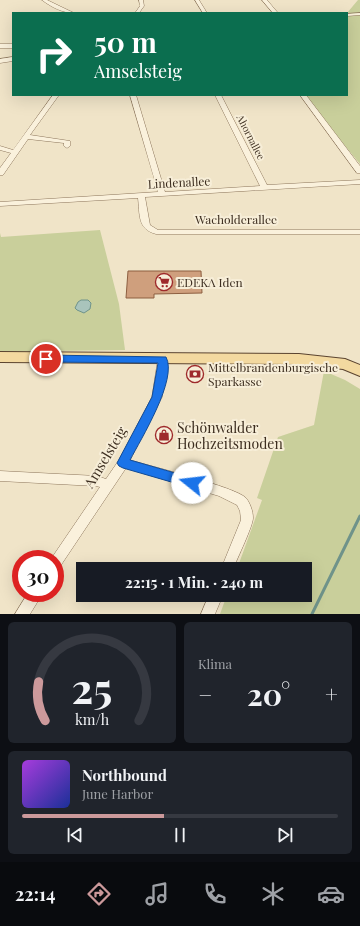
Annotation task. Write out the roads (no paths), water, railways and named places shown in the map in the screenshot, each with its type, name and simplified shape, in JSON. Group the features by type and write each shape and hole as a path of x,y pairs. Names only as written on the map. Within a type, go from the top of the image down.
{"main road":[{"path":"0,357 299,359 344,364 360,371"}],"street":[{"path":"44,0 58,8 69,12"},
{"path":"138,12 142,6 141,0"},
{"path":"197,0 204,12"},
{"path":"264,0 275,12"},
{"path":"348,15 360,14"},
{"path":"1,39 2,45 12,46"},
{"path":"0,61 12,59"},
{"path":"0,173 55,96"},
{"path":"133,96 162,194"},
{"name":"Ahornallee","path":"219,96 265,188"},
{"path":"304,96 360,171"},
{"path":"26,136 68,142 67,146"},
{"path":"0,148 14,152"},
{"name":"Lindenallee","path":"0,204 360,182"},
{"name":"Wacholderallee","path":"141,195 145,224 147,227 156,232 360,232"},
{"name":"Amselsteig","path":"64,550 107,484 123,463 157,397 163,359"},
{"path":"123,463 220,491 241,501 246,510 247,520 230,562"},
{"path":"0,476 97,481 107,484"},
{"path":"22,614 30,602"},
{"path":"208,614 213,602"}],"water":[{"path":"81,300 88,300 91,303 90,309 84,313 75,308"}],"waterway":[{"path":"312,614 360,516"}],"place":[{"name":"EDEKA Iden","path":"164,282"},
{"name":"Mittelbrandenburgische Sparkasse","path":"195,374"},
{"name":"Schönwalder Hochzeitsmoden","path":"164,435"}]}
